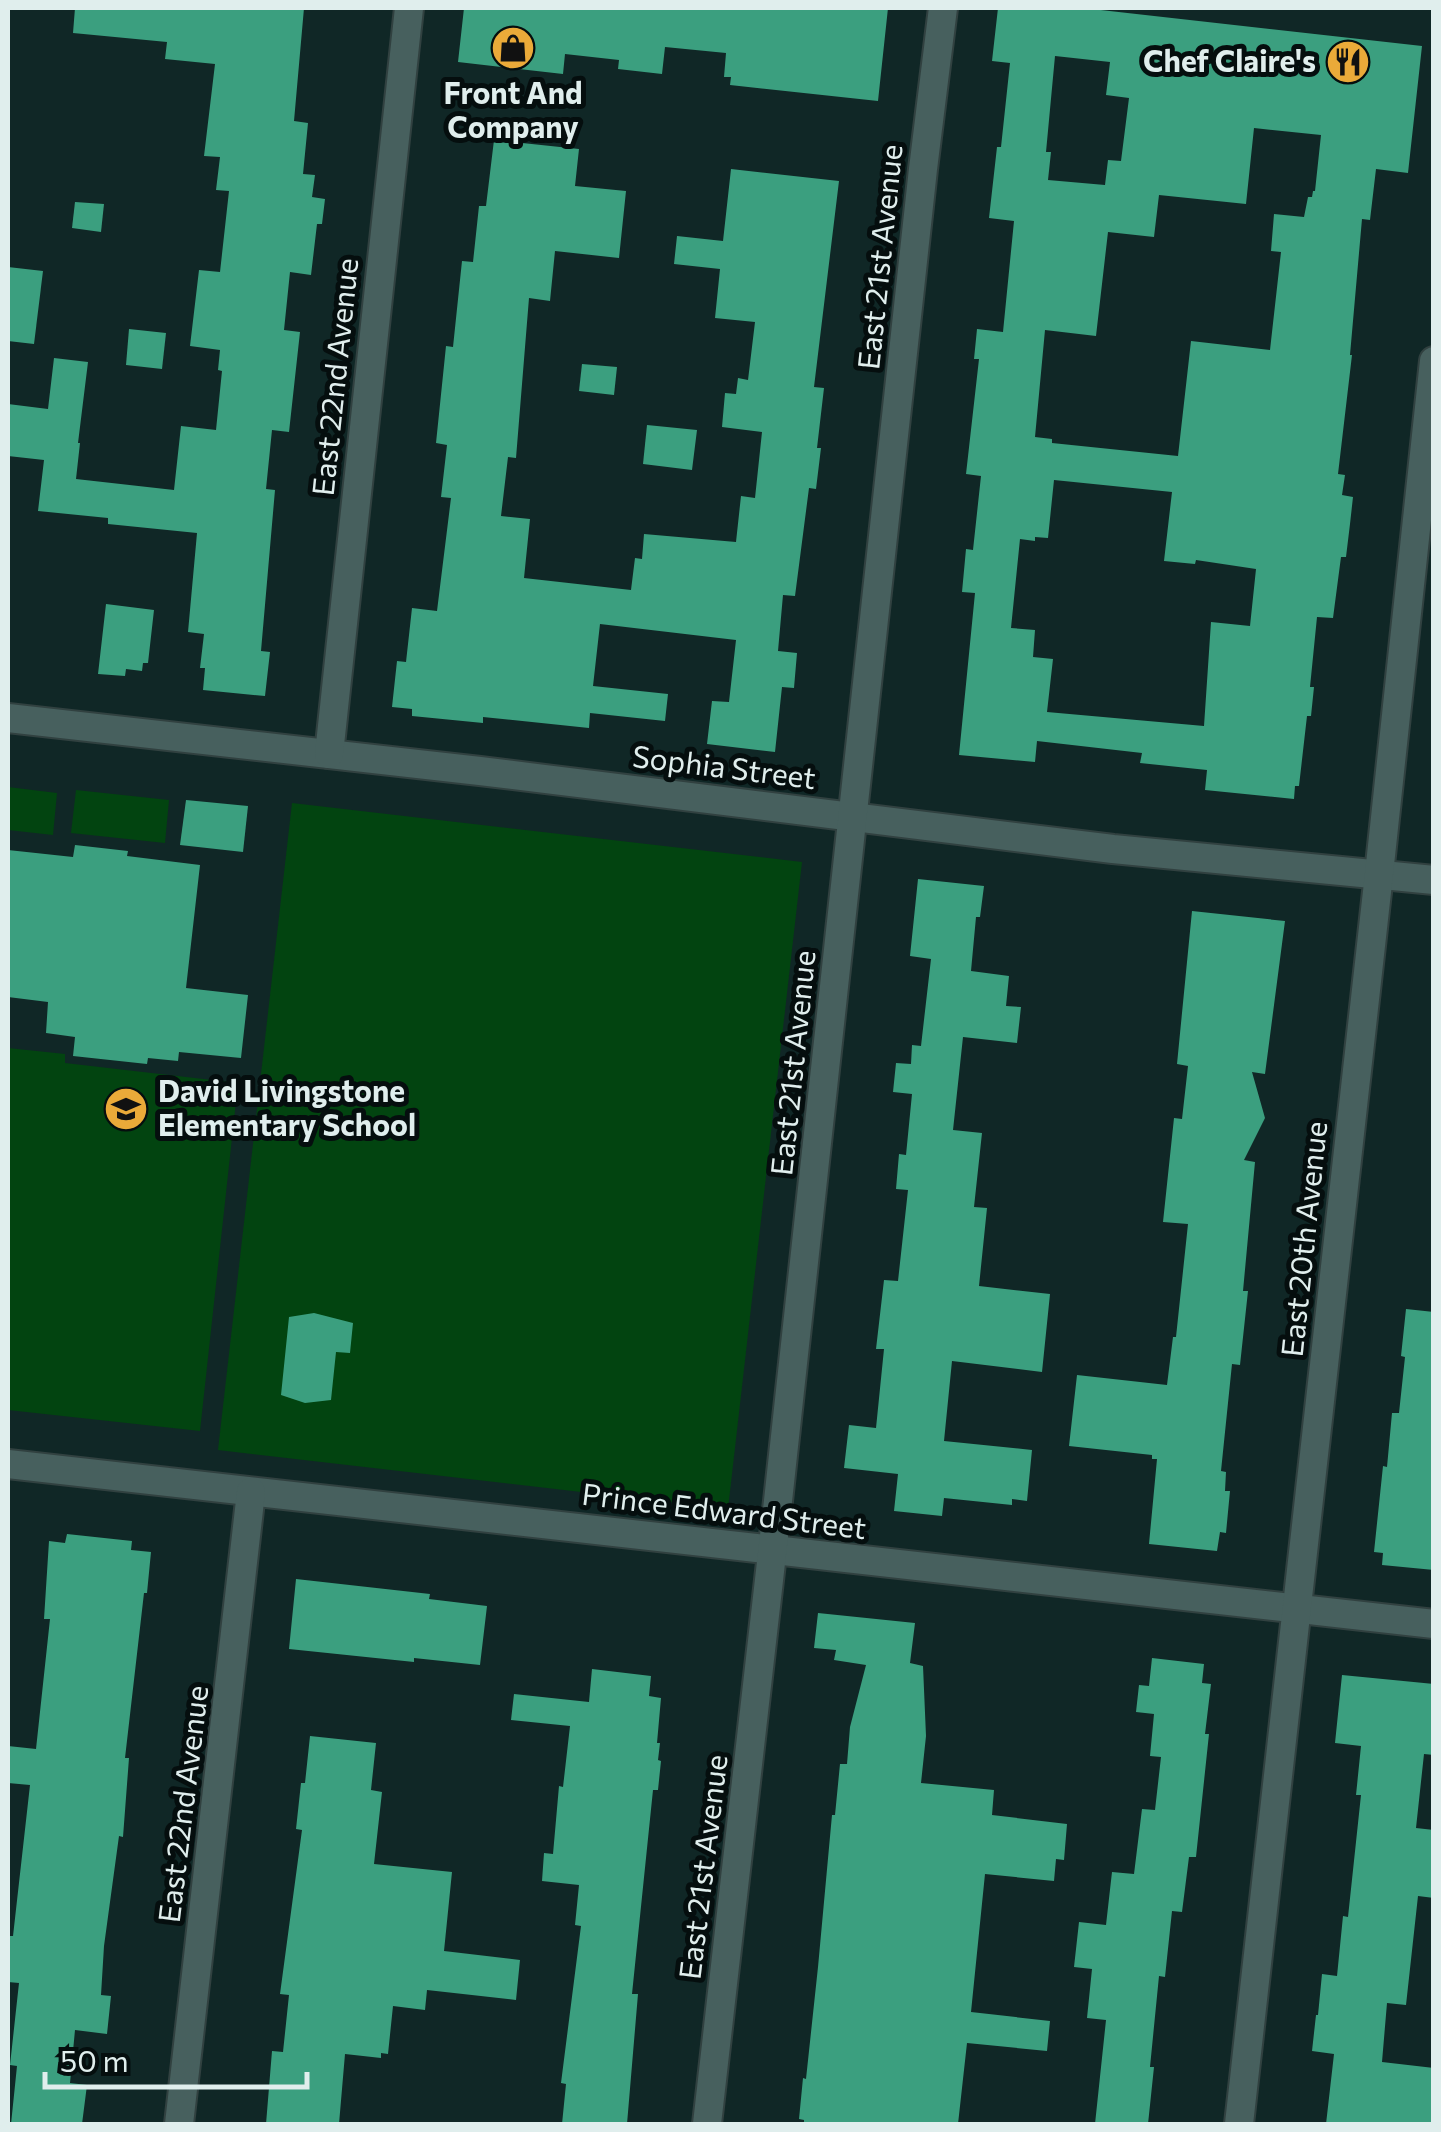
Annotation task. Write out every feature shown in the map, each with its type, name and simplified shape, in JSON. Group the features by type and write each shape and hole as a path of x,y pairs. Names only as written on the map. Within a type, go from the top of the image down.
{"street":[{"name":"East 22nd Avenue","path":"329,754 409,8"},
{"name":"East 21st Avenue","path":"707,2124 943,8"},
{"name":"East 20th Avenue","path":"1239,2124 1434,361"},
{"name":"Sophia Street","path":"8,718 1113,849 1434,880"},
{"name":"Prince Edward Street","path":"8,1464 1434,1624"},
{"name":"East 22nd Avenue","path":"179,2124 251,1492"}],"green space":[{"path":"8,787 57,793 53,835 8,830"},
{"path":"76,790 169,800 165,843 71,833"},
{"path":"292,803 802,862 728,1509 218,1450"},
{"path":"8,1048 65,1054 65,1063 238,1083 200,1431 8,1410"}],"building":[{"path":"75,8 304,8 294,121 308,123 303,174 315,175 312,197 325,199 322,224 317,224 311,275 290,272 284,330 300,332 289,432 272,430 266,489 275,490 261,651 270,652 265,696 203,690 205,668 200,668 204,634 188,632 197,533 108,524 108,518 38,511 44,460 8,456 8,404 48,409 54,358 88,362 76,479 174,490 181,426 216,430 222,371 218,370 220,350 190,346 199,270 220,272 229,191 216,190 220,157 204,156 215,64 165,59 167,42 73,33"},
{"path":"464,8 888,8 878,101 730,85 731,77 724,77 726,53 665,47 662,74 618,69 619,60 565,54 563,74 458,62"},
{"path":"998,8 1083,8 1422,46 1408,173 1376,169 1370,220 1362,219 1338,474 1345,475 1342,495 1353,497 1350,524 1333,618 1317,617 1311,716 1307,716 1294,799 1205,790 1207,770 1140,763 1142,753 1037,741 1035,762 959,755 975,593 962,592 966,549 973,550 981,476 966,474 979,359 974,359 977,329 1003,332 1014,221 989,218 1010,63 992,61","holes":["1055,56 1110,62 1106,95 1129,98 1121,161 1108,160 1105,185 1048,180 1051,152 1046,152","1254,128 1321,135 1315,191 1308,197 1304,217 1274,214 1271,251 1281,252 1270,350 1191,341 1178,456 1052,443 1052,439 1035,437 1045,330 1096,336 1108,232 1154,237 1159,195 1246,204","1054,480 1172,492 1164,561 1195,564 1196,560 1256,569 1250,626 1211,622 1204,726 1047,712 1053,659 1033,657 1035,630 1011,628 1020,539 1048,538"]},
{"path":"494,140 579,149 575,186 626,191 619,258 555,251 550,301 529,298 516,458 508,457 501,516 530,519 524,578 631,590 635,558 642,559 644,534 736,542 741,496 755,498 762,432 722,427 725,393 736,394 738,378 748,380 755,322 715,318 720,269 674,264 677,236 723,241 731,169 839,181 814,387 824,388 817,448 821,448 816,489 809,488 795,596 783,595 778,651 797,653 794,688 782,687 775,752 707,744 712,701 729,702 736,640 600,624 593,686 668,694 665,721 590,713 589,728 483,717 483,723 412,716 412,709 392,707 397,661 406,662 412,608 437,611 451,498 441,497 447,445 436,443 446,346 453,347 462,261 473,262 479,206 486,206"},
{"path":"75,202 104,204 101,232 72,228"},
{"path":"8,267 43,271 34,344 8,341"},
{"path":"129,329 166,333 162,369 126,365"},
{"path":"582,364 617,367 614,395 579,391"},
{"path":"647,425 697,430 692,470 643,464"},
{"path":"106,604 154,610 148,663 143,663 142,671 126,669 125,676 98,674"},
{"path":"186,800 248,806 243,852 180,845"},
{"path":"75,845 200,865 186,988 248,995 241,1058 179,1052 178,1061 148,1058 147,1064 73,1056 75,1037 46,1033 48,1002 8,997 8,850 73,857"},
{"path":"918,879 984,886 980,917 976,917 971,971 1009,976 1006,1006 1021,1007 1017,1043 963,1037 953,1130 982,1133 974,1207 987,1208 979,1286 1050,1294 1042,1372 952,1361 944,1441 1032,1450 1027,1501 1012,1499 1012,1505 944,1498 942,1516 894,1511 898,1474 844,1468 849,1425 876,1428 884,1349 876,1349 884,1280 898,1281 908,1190 896,1189 899,1154 906,1155 912,1094 893,1092 896,1063 911,1064 912,1045 921,1046 931,959 910,956"},
{"path":"1192,911 1285,921 1265,1074 1252,1072 1265,1118 1244,1160 1255,1162 1243,1291 1248,1291 1240,1365 1232,1364 1221,1471 1226,1472 1225,1491 1230,1491 1226,1533 1220,1532 1217,1551 1149,1544 1157,1459 1152,1459 1152,1455 1069,1446 1077,1375 1167,1385 1188,1224 1163,1222 1174,1118 1182,1119 1188,1066 1177,1064"},
{"path":"1406,1309 1434,1312 1434,1570 1382,1565 1383,1553 1374,1552 1392,1413 1399,1413"},
{"path":"314,1313 353,1323 350,1353 336,1352 331,1400 305,1403 281,1395 289,1317"},
{"path":"67,1534 132,1541 131,1550 151,1552 125,1758 129,1758 123,1837 119,1836 104,1946 101,1995 111,1996 107,2034 75,2030 70,2083 87,2085 82,2124 11,2124 17,2066 10,2065 19,1983 8,1982 8,1936 13,1936 30,1785 8,1783 8,1746 36,1749 50,1619 44,1619 49,1541 65,1543"},
{"path":"296,1579 430,1594 429,1599 487,1606 480,1665 289,1649"},
{"path":"818,1613 915,1623 910,1663 923,1666 926,1736 921,1783 994,1790 992,1815 1067,1824 1064,1860 1056,1859 1054,1881 985,1874 971,2012 1050,2021 1047,2051 967,2043 958,2124 804,2124 799,2119 832,1815 840,1764 847,1764 850,1727 866,1665 834,1660 836,1650 814,1648"},
{"path":"1152,1658 1204,1664 1202,1683 1211,1684 1196,1857 1189,1857 1182,1912 1172,1911 1165,1977 1159,1976 1148,2124 1095,2124 1106,2020 1087,2018 1092,1969 1074,1967 1079,1922 1106,1925 1112,1872 1134,1874 1142,1809 1155,1810 1161,1757 1150,1756 1154,1714 1136,1712 1139,1685 1149,1686"},
{"path":"592,1669 651,1676 649,1696 661,1698 657,1743 661,1761 658,1790 653,1790 632,1994 638,1994 627,2124 562,2124 566,2084 561,2083 581,1926 575,1925 579,1885 542,1881 544,1853 553,1854 559,1786 563,1787 570,1726 511,1720 514,1694 589,1702"},
{"path":"1342,1675 1434,1684 1434,1755 1424,1754 1416,1828 1434,1830 1434,1898 1418,1896 1406,2005 1387,2003 1382,2062 1434,2068 1434,2124 1326,2124 1334,2054 1312,2051 1322,1974 1337,1976 1343,1916 1348,1917 1361,1795 1356,1795 1361,1746 1335,1743"},
{"path":"310,1736 376,1743 371,1790 382,1792 374,1864 452,1872 444,1951 520,1960 516,2000 427,1990 425,2010 393,2006 388,2054 381,2053 381,2058 345,2054 339,2124 266,2124 272,2051 283,2052 289,1995 280,1994 302,1830 296,1829 301,1783 305,1783"}],"place":[{"name":"Front And Company","path":"513,48"},
{"name":"Chef Claire's","path":"1348,62"},
{"name":"David Livingstone Elementary School","path":"126,1109"}]}
